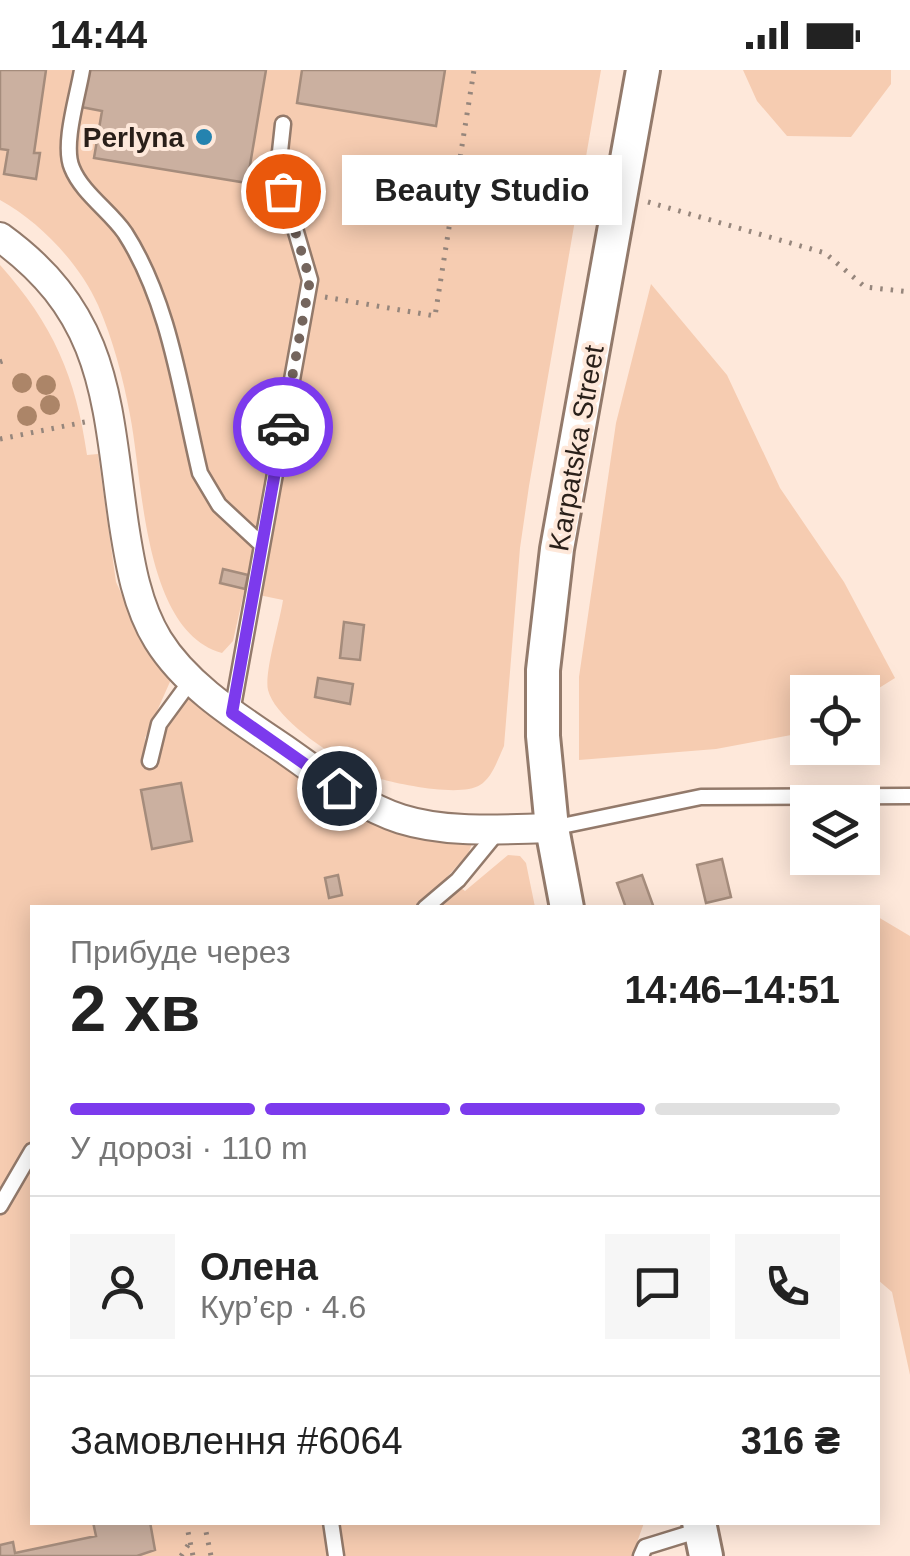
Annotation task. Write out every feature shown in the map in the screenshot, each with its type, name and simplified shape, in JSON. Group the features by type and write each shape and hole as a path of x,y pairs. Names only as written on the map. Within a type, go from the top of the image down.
{"street":[{"name":"Karpatska Street","path":"565,905 552,828 541,702 557,550 643,70"},
{"path":"0,237 55,284 87,338 108,418 130,564 144,614 160,643 192,679 232,713 339,788 380,811 403,820 454,828 552,828"}],"lane":[{"path":"82,70 68,148 72,168 124,232 150,283 208,491 261,544"},
{"path":"232,713 310,280 278,170 282,124"},
{"path":"150,761 160,724 192,679"},
{"path":"552,828 701,797 910,796"},
{"path":"429,905 458,880 500,830"},
{"path":"0,1206 30,1154"},
{"path":"331,1525 336,1556"},
{"path":"641,1556 645,1548 702,1536"}],"path":[{"path":"308,294 435,316 474,70"},
{"path":"642,201 824,253 864,287 910,292"},
{"path":"0,439 86,422"},
{"path":"187,1525 193,1556"},
{"path":"205,1525 210,1556"},
{"path":"181,1556 190,1542"}],"shaded area":[{"path":"0,70 601,70 520,548 504,746 491,773 480,785 446,790 381,779 352,766 299,730 274,703 267,682 283,600 244,592 233,641 222,653 196,639 176,616 151,550 127,401 98,305 57,245 0,200"},
{"path":"743,70 891,70 891,84 851,137 787,136 757,101"},
{"path":"0,265 48,330 69,376 87,455 98,454 116,582 138,630 173,675 145,738 144,763 189,695 331,796 475,836 468,854 447,877 465,891 508,855 520,856 526,863 535,905 30,905 30,1525 643,1525 632,1556 0,1556"},
{"path":"651,284 727,375 780,488 844,582 895,678 880,687 880,675 790,675 790,735 716,749 579,760 579,677 616,423"},
{"path":"880,918 910,936 910,1375 892,1292 880,1282"}],"building":[{"path":"0,70 46,70 34,153 40,153 36,179 4,174 8,150 0,149"},
{"path":"87,70 266,70 247,183 94,158 102,111 81,107"},
{"path":"302,70 445,70 436,126 297,103"},
{"path":"223,569 248,575 245,589 220,583"},
{"path":"344,622 364,625 360,660 340,658"},
{"path":"318,678 353,684 350,704 315,697"},
{"path":"181,783 192,841 152,849 141,790"},
{"path":"722,859 731,897 706,903 697,865"},
{"path":"338,875 342,895 329,898 325,878"},
{"path":"642,875 653,905 625,905 617,883"},
{"path":"94,1525 151,1525 155,1550 137,1556 0,1556 0,1545 13,1542 15,1553 96,1536"}],"way so far":[{"path":"283,191 310,280 283,427"}],"place":[{"name":"Perlyna","path":"204,137"},
{"name":"Beauty Studio","path":"283,191"}],"route":[{"path":"283,427 232,713 339,788"}]}
